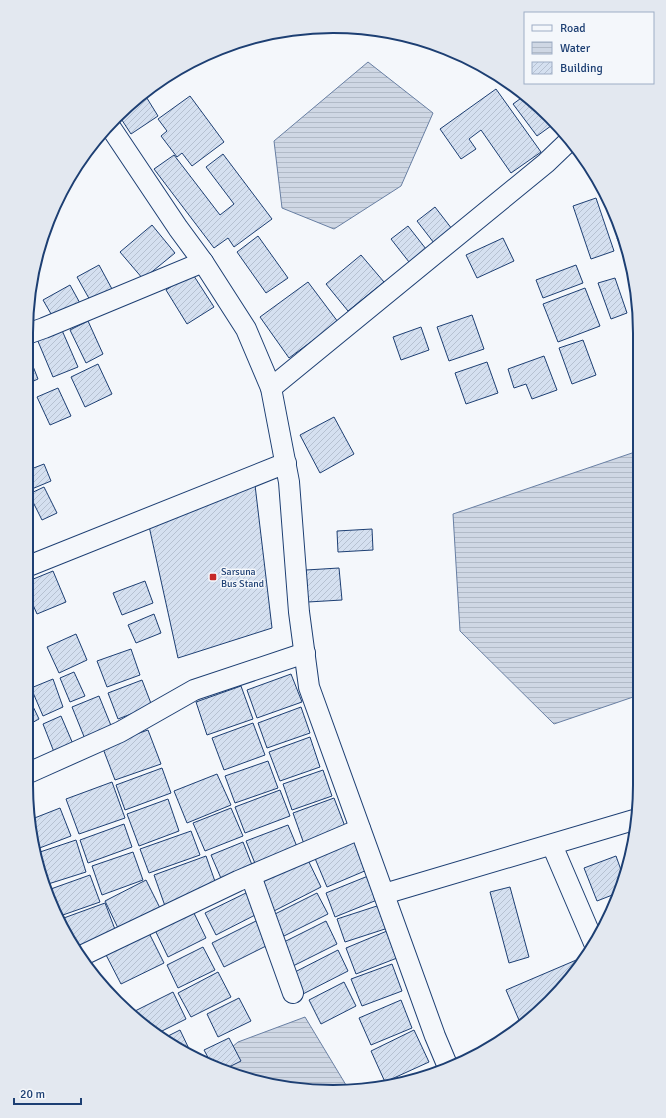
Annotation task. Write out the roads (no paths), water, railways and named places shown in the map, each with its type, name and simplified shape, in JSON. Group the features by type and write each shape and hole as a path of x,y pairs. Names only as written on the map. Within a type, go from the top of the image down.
{"street":[{"path":"112,130 178,228 203,262 246,328 271,388 289,482 299,612 309,687 435,1036 446,1063"},
{"path":"271,388 546,163 566,144"},
{"path":"33,332 203,262"},
{"path":"33,564 286,463"},
{"path":"33,771 120,732 194,690 305,653"},
{"path":"384,894 630,821"},
{"path":"85,954 251,876 360,829"},
{"path":"552,845 592,937"},
{"path":"251,876 293,993"}],"water":[{"path":"368,62 433,113 401,186 334,229 282,208 274,141"},
{"path":"633,454 633,697 554,724 460,631 453,514"},
{"path":"305,1017 346,1084 313,1084 274,1079 255,1075 216,1061 238,1042"}],"place":[{"name":"Sarsuna Bus Stand","path":"213,577"}]}
